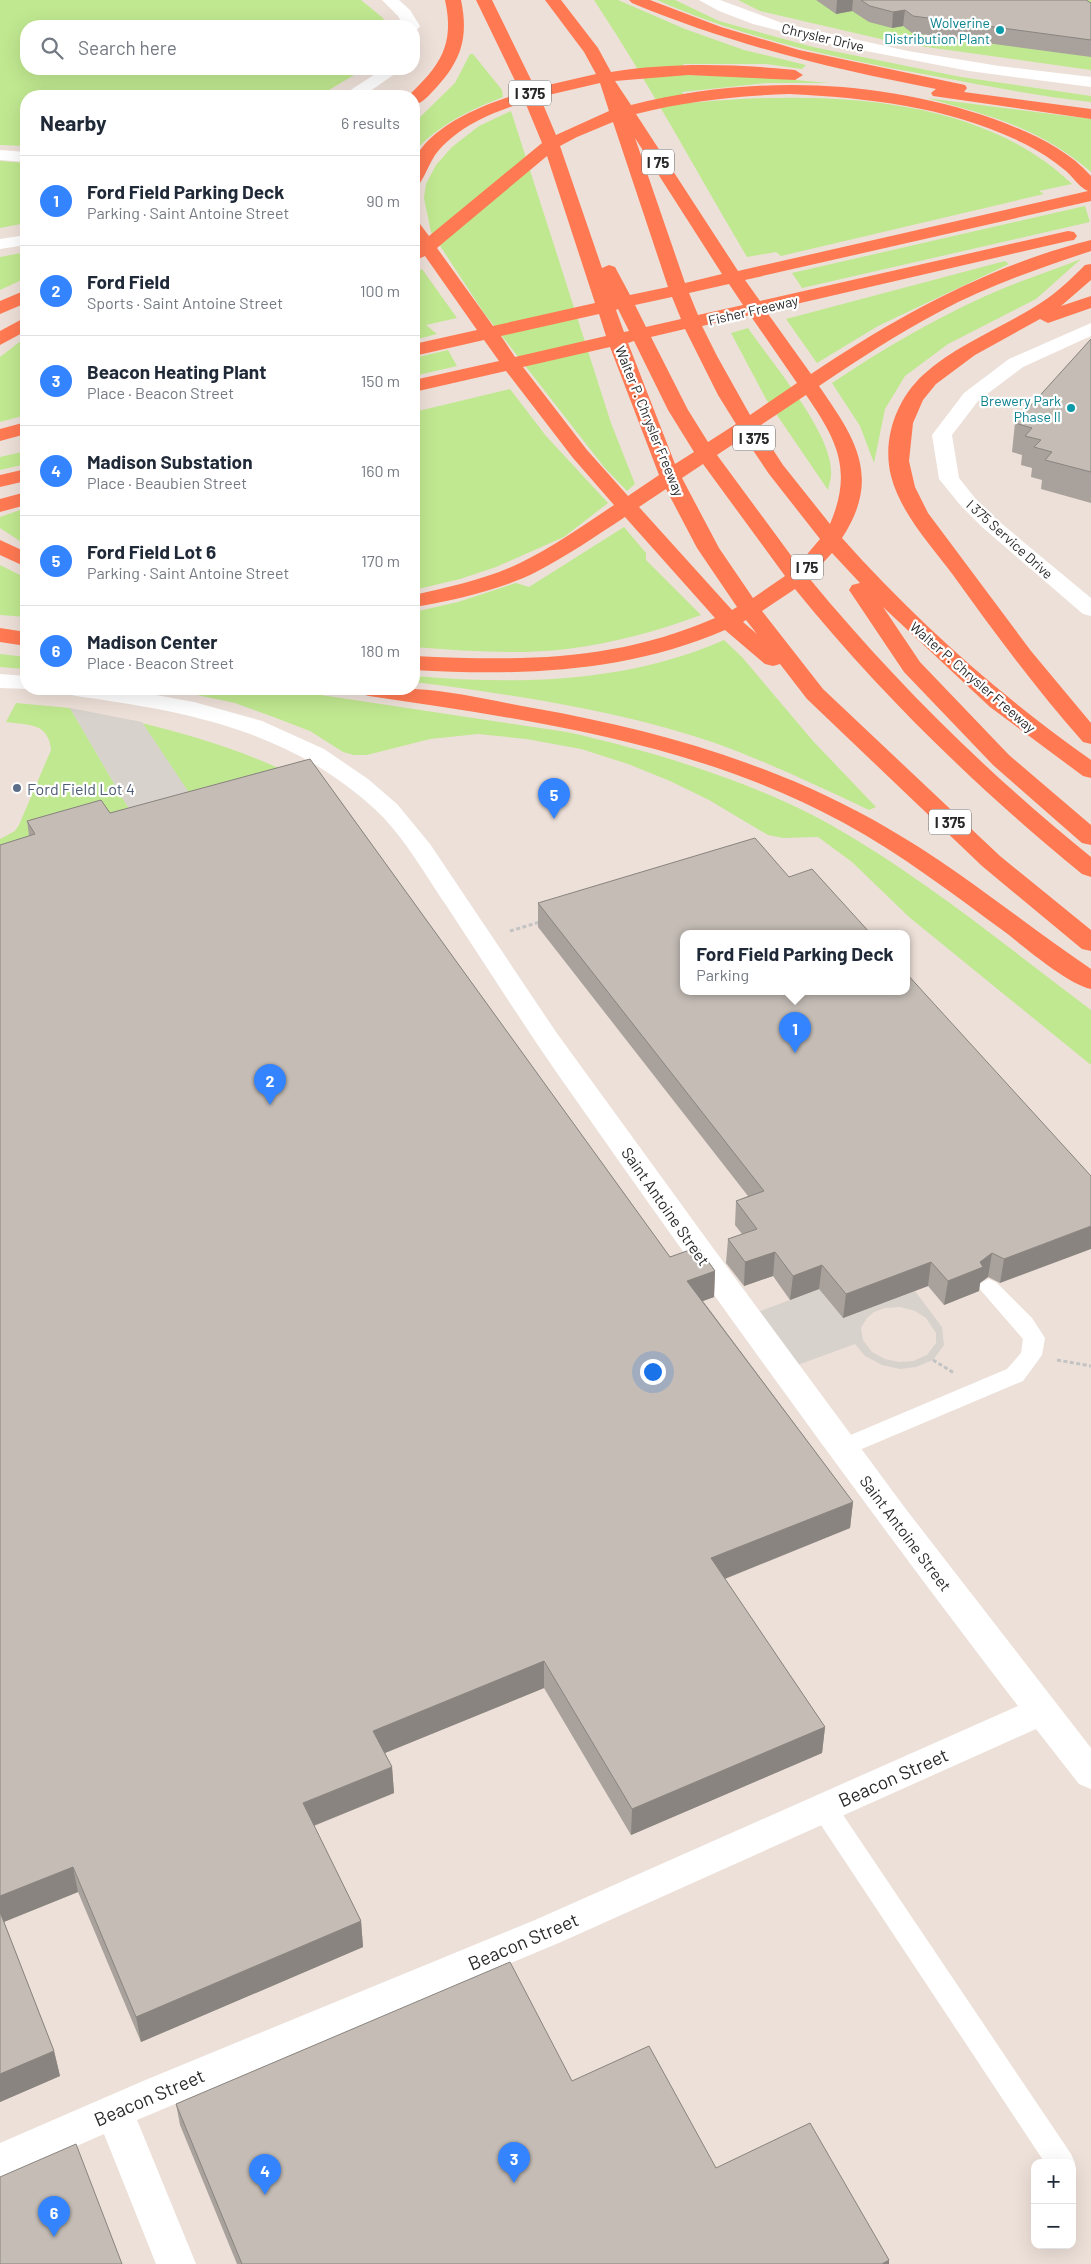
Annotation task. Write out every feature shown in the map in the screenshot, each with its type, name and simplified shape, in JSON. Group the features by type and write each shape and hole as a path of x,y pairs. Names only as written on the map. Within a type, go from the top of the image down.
{"highway":[{"path":"420,94 445,67 454,47 458,29 453,0"},
{"name":"Walter P. Chrysler Freeway","path":"484,0 540,115 629,375 670,476 708,548 744,602 815,694 991,861 1091,943"},
{"name":"Walter P. Chrysler Freeway","path":"553,0 592,51 609,84 669,264 706,354 723,387 756,442 802,505 882,595 947,658 1024,723 1091,771"},
{"path":"637,0 715,32 816,61 962,89 1091,110"},
{"path":"420,165 425,154 438,139 465,121 492,108 579,81 670,71 730,70 779,73 1091,114"},
{"name":"I 75","path":"420,663 509,667 574,662 669,642 748,611 781,590 822,554 844,519 853,483 850,456 836,426 707,240 609,84"},
{"path":"420,252 444,234 532,160 569,134 629,110 695,96 768,90 824,91 886,97 936,107 996,125 1031,140 1076,171 1091,187"},
{"path":"566,189 663,380 704,452 783,558 870,666 916,714 1009,802 1091,869"},
{"path":"420,349 799,264 1091,196"},
{"name":"Fisher Freeway","path":"468,380 1091,231"},
{"path":"420,236 536,398 580,454 734,626 815,694"},
{"path":"420,600 458,592 527,568 579,538 873,341 934,307 1023,268 1091,245"},
{"path":"1091,270 1073,288 1004,332 960,356 928,381 909,407 899,436 901,476 917,511 1040,680 1091,737"},
{"path":"0,308 20,299"},
{"path":"1004,332 1091,302"},
{"path":"0,339 20,327"},
{"path":"420,385 468,380"},
{"path":"420,399 468,380"},
{"path":"0,435 20,430"},
{"path":"0,447 20,442"},
{"path":"0,481 20,476"},
{"path":"0,506 20,500"},
{"path":"802,505 912,668 1001,760 1091,838"},
{"path":"0,546 20,558"},
{"path":"0,634 20,636"},
{"path":"411,695 515,710 616,730 700,752 794,789 851,817 926,862 1053,956 1091,981"}],"street":[{"path":"390,0 404,13 408,20"},
{"name":"Chrysler Drive","path":"707,0 761,22 877,50 1013,72 1091,82"},
{"path":"361,90 385,75"},
{"path":"0,155 20,156"},
{"path":"0,244 20,241"},
{"name":"I 375 Service Drive","path":"1091,328 1016,363 971,397 942,435 949,479 968,502 989,524 1091,609"},
{"path":"0,681 20,683"},
{"name":"Saint Antoine Street","path":"113,695 169,704 210,714 244,724 305,748 343,772 380,800 406,829 559,1056 842,1448 1091,1774"},
{"name":"Beacon Street","path":"0,2162 114,2111 548,1931 1041,1711"},
{"path":"114,2111 176,2264"}],"lane":[{"path":"842,1448 1015,1375 1030,1355 1034,1338 1024,1324 989,1288"},
{"path":"824,1808 1058,2159"}],"path":[{"path":"481,940 545,921"}],"green space":[{"path":"0,0 361,0 384,20 20,20 20,75 354,75 329,90 20,90 20,146 0,145"},
{"path":"594,0 618,0 685,29 744,50 806,65 802,69 766,64 683,64 687,75 762,77 829,83 766,83 682,92 690,103 738,99 789,98 840,99 892,104 942,115 990,131 1033,154 1072,184 1039,191 1044,194 781,256 776,252 747,257 653,95"},
{"path":"657,0 675,0 719,21 813,47 961,77 1091,96 1091,102 993,87 828,55 758,37 690,14"},
{"name":"Wolverine Distribution Plant","path":"738,0 1091,0 1091,70 898,43 760,11"},
{"path":"470,54 473,54 502,90 503,97 455,119 420,145 420,117 455,83"},
{"path":"926,98 1091,119 1091,172 1053,144 1013,125"},
{"path":"511,111 611,423 635,484 627,491 604,467 484,313 431,232 424,198 426,184 436,165 452,147 479,126"},
{"path":"0,161 20,163 20,224 0,228"},
{"path":"1085,206 1090,222 802,288 792,273"},
{"path":"20,253 20,281 0,290 0,257"},
{"path":"1081,259 1036,299 948,344 905,376 885,409 874,463 860,426 832,383 905,338 962,307 1005,287"},
{"path":"1005,261 1009,264 878,326 817,363 786,319"},
{"path":"422,269 457,318 426,325 437,334 420,338 420,270"},
{"path":"748,328 798,397 821,437 828,455 831,471 828,490 766,399 731,333"},
{"path":"20,342 20,417 0,422 0,357"},
{"path":"448,350 457,366 420,375 420,357"},
{"path":"510,389 546,436 608,503 564,537 496,567 460,579 420,589 420,411"},
{"path":"20,452 20,465 0,470 0,457"},
{"path":"20,510 20,541 0,528 0,517"},
{"path":"624,527 646,553 646,560 701,615 636,636 567,649 510,652 420,647 420,611 458,602 516,583 529,587"},
{"path":"0,565 20,575 20,617 0,615"},
{"path":"724,640 742,657 813,741 876,807 869,810 735,750 678,731 566,705 420,683 420,676 493,680 572,678 611,673 687,654"},
{"path":"0,654 20,656 20,669 0,667"},
{"path":"197,695 321,695 567,732 668,759 769,795 831,825 899,867 964,913 1091,1010 1091,1065 909,917 852,862 818,837 783,838 768,835 709,800 670,781 628,764 581,749 526,739 478,734 430,739 367,755 354,755 343,752 310,731 235,703"},
{"path":"16,703 70,708 142,831 0,871 0,839 15,831 19,825 51,750 49,741 42,730 30,725 6,722"},
{"path":"142,723 213,743 283,770 203,814"}],"shaded area":[{"path":"70,708 142,722 203,814 142,831"},
{"path":"819,1289 843,1318 915,1291 942,1327 944,1345 933,1360 916,1367 900,1369 882,1365 865,1356 855,1344 784,1370 745,1317","holes":["900,1307 915,1311 926,1318 936,1333 936,1343 927,1355 913,1361 899,1362 885,1359 872,1352 863,1340 861,1328 867,1318 874,1312 885,1308"]}],"building":[{"path":"861,0 1086,0 1091,3 1091,40 913,16 905,10 893,12 870,6"},
{"name":"Brewery Park Phase II","path":"1091,339 1091,472 1045,460 1052,452 1034,447 1041,440 1025,436 1032,428 1015,423"},
{"path":"310,759 670,1257 698,1247 715,1271 687,1281 853,1502 711,1558 825,1727 632,1809 544,1661 373,1731 392,1767 303,1803 361,1921 136,2017 73,1867 0,1896 0,845 35,834 27,821 101,800 110,813"},
{"path":"755,838 789,877 812,869 867,930 680,930 680,995 910,995 910,977 1091,1176 1091,1226 1004,1259 992,1253 980,1262 983,1267 948,1281 931,1262 846,1294 822,1265 793,1276 775,1252 745,1262 728,1239 757,1229 736,1201 764,1191 538,903"},
{"path":"0,1912 54,2051 0,2074"},
{"path":"510,1962 572,2081 649,2046 716,2168 810,2123 889,2260 882,2264 242,2264 176,2104"},
{"path":"76,2144 122,2264 0,2264 0,2177"}],"place":[{"name":"Wolverine Distribution Plant","path":"1000,30"},
{"name":"Brewery Park Phase II","path":"1071,408"},
{"name":"Ford Field Lot 4","path":"17,788"},
{"name":"Ford Field Lot 6","path":"554,819"},
{"name":"Ford Field Parking Deck","path":"795,1053"},
{"name":"Ford Field","path":"270,1105"},
{"name":"Beacon Heating Plant","path":"514,2183"},
{"name":"Madison Substation","path":"265,2195"},
{"name":"Madison Center","path":"54,2237"}]}
